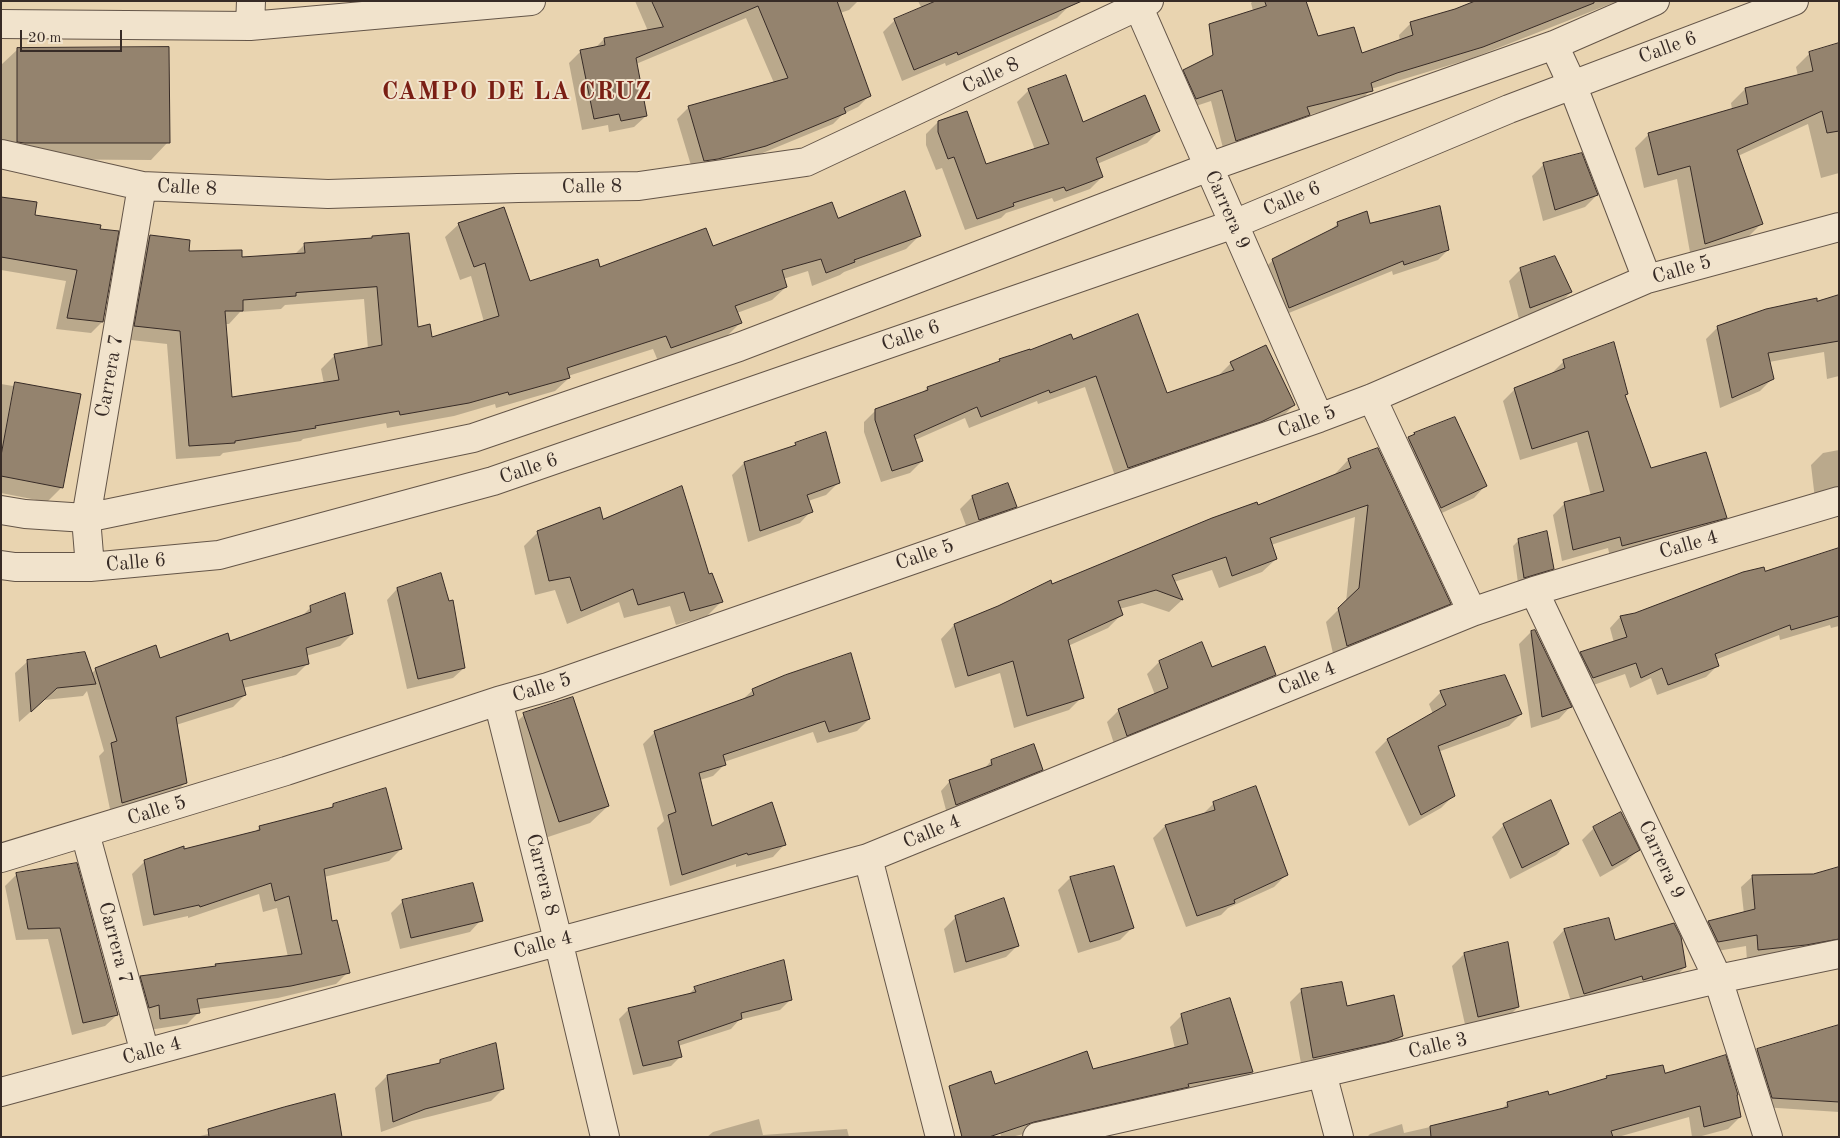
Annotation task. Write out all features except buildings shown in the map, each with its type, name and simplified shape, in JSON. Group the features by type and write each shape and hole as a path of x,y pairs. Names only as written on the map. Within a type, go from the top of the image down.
{"street":[{"path":"1,24 531,1"},
{"path":"1,510 25,514 86,518 473,438 740,347 1208,167 1554,45 1655,1"},
{"name":"Calle 6","path":"1,565 15,567 90,567 219,555 493,481 1234,224 1509,109 1794,1"},
{"name":"Carrera 9","path":"1141,3 1208,167 1319,418"},
{"name":"Calle 8","path":"1,154 142,186 328,194 639,186 806,162 1141,3"},
{"path":"1554,45 1572,84 1647,279"},
{"name":"Carrera 7","path":"90,567 86,518 142,186"},
{"name":"Calle 5","path":"1,858 286,771 498,701 548,687 1319,418 1372,398 1647,279 1839,227"},
{"path":"1372,398 1472,612"},
{"name":"Calle 4","path":"1,1092 558,940 868,858 1472,612 1534,590 1839,501"},
{"name":"Carrera 9","path":"1534,590 1718,979 1768,1137"},
{"name":"Carrera 8","path":"498,701 605,1137"},
{"name":"Carrera 7","path":"84,834 145,1053"},
{"path":"868,858 940,1137"},
{"name":"Calle 3","path":"1037,1137 1322,1073 1718,979 1839,954"},
{"path":"1322,1073 1339,1137"}],"district":[{"name":"CAMPO DE LA CRUZ","path":"517,92"}]}
